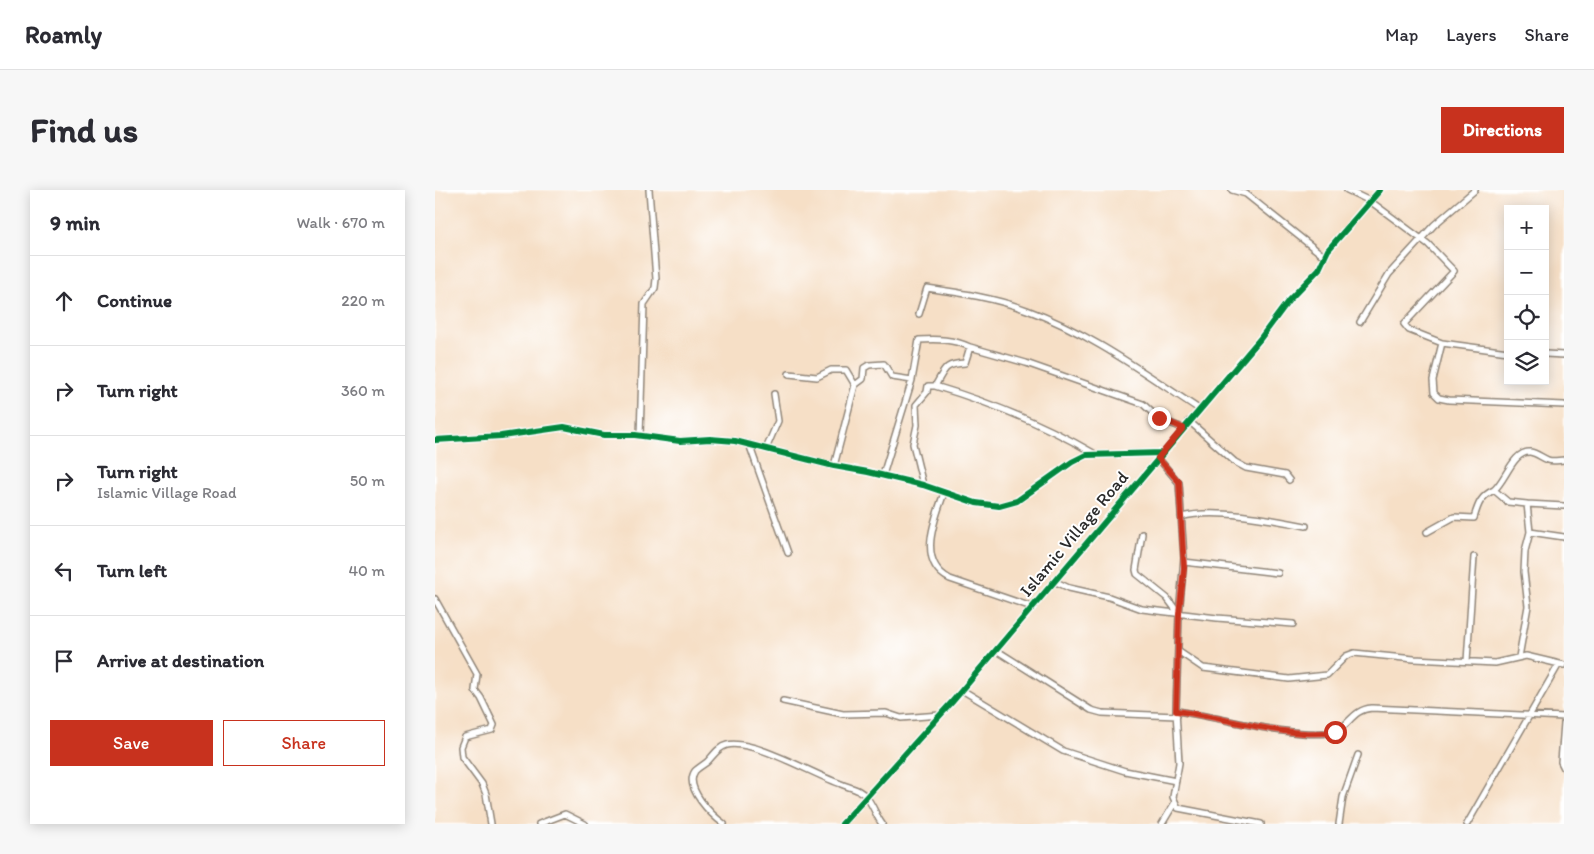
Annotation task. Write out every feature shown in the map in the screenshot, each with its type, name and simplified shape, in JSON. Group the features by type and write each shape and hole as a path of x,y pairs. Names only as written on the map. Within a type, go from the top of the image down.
{"street":[{"path":"640,436 644,304 655,288 656,280 649,190"},
{"path":"1231,190 1247,192 1325,257"},
{"path":"1347,190 1370,201 1434,250 1454,271 1404,324 1409,330 1442,343 1504,351"},
{"name":"Islamic Village Road","path":"842,824 962,690 1260,339 1289,300 1319,269 1325,257 1380,190"},
{"path":"1360,322 1386,278 1420,240 1475,190"},
{"path":"919,314 927,288 987,298 1028,310 1084,336 1199,409"},
{"path":"883,475 912,380 919,340 946,339 957,341 970,347 1026,363 1143,404 1159,418 1183,428"},
{"path":"1442,343 1432,389 1439,398 1564,405"},
{"path":"935,386 943,369 953,364 965,363 970,347"},
{"path":"1549,354 1564,355"},
{"path":"834,466 855,386 863,379 864,368 869,364 884,364 892,377 912,380"},
{"path":"789,374 817,377 839,369 846,370 855,386"},
{"path":"923,486 913,452 917,425 917,405 927,392 928,386 935,386 1021,416 1060,434 1095,454"},
{"path":"766,449 778,420 773,394"},
{"path":"1189,421 1235,462 1246,468 1285,475 1289,480"},
{"path":"435,440 501,436 564,427 604,435 640,436 680,442 710,439 749,444 834,466 883,475 976,503 999,506 1009,504 1041,485 1072,462 1086,455 1163,453"},
{"path":"749,444 787,553"},
{"path":"1427,532 1454,517 1474,518 1478,504 1484,495 1501,484 1521,453 1530,452 1549,461 1564,460"},
{"path":"1158,458 1179,482 1184,562 1179,614 1176,714 1179,763 1173,797 1174,804 1178,808 1261,824"},
{"path":"1494,490 1508,502 1564,506"},
{"path":"944,493 931,543 931,558 938,571 949,579 1032,607"},
{"path":"1519,657 1528,606 1524,572 1525,551 1530,532 1527,504"},
{"path":"1181,517 1194,514 1209,514 1260,518 1306,526"},
{"path":"1530,532 1564,537"},
{"path":"1142,534 1137,574 1167,598 1179,614"},
{"path":"1467,662 1474,557"},
{"path":"1184,562 1278,573"},
{"path":"1054,581 1069,588 1109,597 1141,609 1293,624"},
{"path":"435,599 477,674 475,690 494,725 492,730 465,737 461,746 462,756 482,784 486,794 491,824"},
{"path":"996,650 1091,710 1102,713 1176,714 1279,730 1325,733 1344,726 1361,709 1372,708 1564,717"},
{"path":"1178,651 1203,668 1289,679 1327,675 1346,656 1354,653 1501,663 1526,656 1562,665 1467,824"},
{"path":"962,690 1063,751 1125,771 1176,781"},
{"path":"783,701 843,714 886,713 901,718 940,715"},
{"path":"1564,723 1561,762 1564,768"},
{"path":"724,824 709,812 697,794 693,776 695,771 725,745 738,744 780,757 840,784 854,788 867,797 879,823"},
{"path":"1339,824 1343,796 1358,755"},
{"path":"1162,824 1174,804"},
{"path":"539,824 565,814 585,824"}],"cycle path":[{"path":"842,824 952,702 1260,339 1289,300 1319,269 1328,250 1380,190"},
{"path":"435,440 501,436 564,427 604,435 635,435 680,441 710,439 735,441 834,466 923,485 976,503 999,506 1017,501 1072,462 1086,455 1163,453"}],"route":[{"path":"1159,418 1183,428 1158,458 1174,474 1179,482 1184,568 1179,614 1176,711 1279,730 1335,732"}]}
